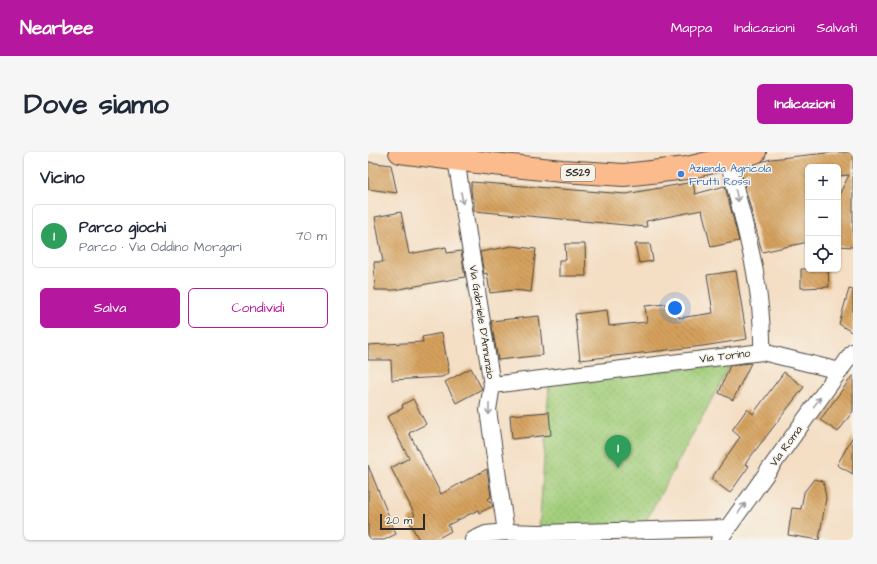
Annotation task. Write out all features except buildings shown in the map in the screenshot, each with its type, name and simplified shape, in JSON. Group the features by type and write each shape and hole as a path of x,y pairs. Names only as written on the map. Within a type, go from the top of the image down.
{"main road":[{"name":"Via Torino","path":"400,152 584,173 624,175 687,168 741,154"}],"street":[{"name":"Via Torino","path":"492,385 762,352 762,316 746,233 741,154"},
{"name":"Via Gabriele D'Annunzio","path":"456,159 492,385 488,410 506,532"},
{"path":"762,352 848,365"},
{"name":"Via Roma","path":"724,534 848,365"},
{"path":"473,540 486,534 506,532 537,537 724,534"}],"green space":[{"path":"732,362 641,530 539,533 549,385"}],"place":[{"name":"Azienda Agricola Frutti Rossi","path":"681,174"},
{"name":"Parco giochi","path":"618,468"}]}
